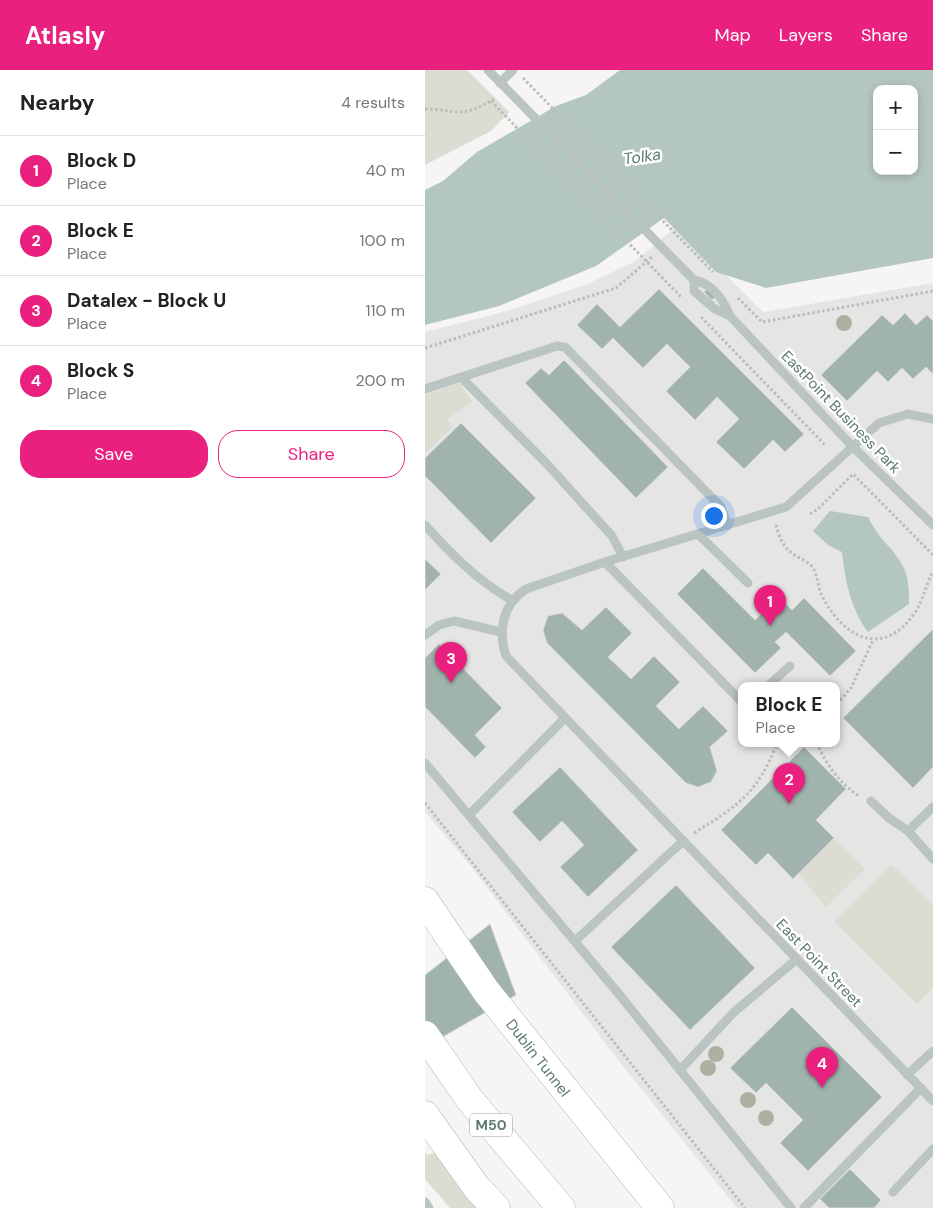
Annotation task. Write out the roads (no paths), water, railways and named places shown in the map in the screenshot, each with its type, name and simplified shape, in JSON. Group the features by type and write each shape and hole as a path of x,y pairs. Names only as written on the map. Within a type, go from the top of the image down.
{"highway":[{"name":"Dublin Tunnel","path":"425,901 486,991 661,1208"},
{"name":"M50","path":"425,1035 470,1100 561,1208"},
{"path":"425,1115 477,1188 496,1208"},
{"path":"602,1135 673,1208"}],"lane":[{"name":"EastPoint Business Park","path":"488,70 694,280 705,282 721,297 730,316 852,446 933,525"},
{"path":"500,82 513,70"},
{"name":"EastPoint Business Park","path":"694,280 694,291 715,309 730,316"},
{"path":"425,389 557,346 565,347 721,507 728,525"},
{"path":"461,377 546,463 606,529 619,547 623,557"},
{"path":"425,635 439,626 454,621 501,632 505,615 513,601 526,589 605,562 786,507 879,423 908,414 933,419"},
{"path":"425,525 463,567 494,590 513,601"},
{"path":"698,534 748,583"},
{"path":"605,562 738,698"},
{"name":"East Point Street","path":"501,632 506,656 933,1102"},
{"path":"772,682 790,666"},
{"path":"469,816 565,718"},
{"path":"425,763 575,941 791,1208"},
{"path":"871,801 889,818 908,831 933,859"},
{"path":"908,831 933,807"},
{"path":"575,941 685,842"},
{"path":"680,1070 734,1012 797,960"},
{"path":"907,1075 933,1051"},
{"path":"804,1208 921,1088"},
{"path":"893,1192 933,1149"},
{"path":"425,1202 429,1208"}],"water":[{"name":"Tolka","path":"620,70 933,70 933,258 766,288 716,272 664,218 596,266 499,306 425,325 425,190 443,181 477,152 556,106 586,95"},
{"path":"830,511 868,517 882,539 902,564 906,575 909,587 909,604 868,632 853,604 845,574 842,552 828,545 813,531"}],"place":[{"name":"Block D","path":"770,626"},
{"name":"Datalex - Block U","path":"451,683"},
{"name":"Block E","path":"789,804"},
{"name":"Block S","path":"822,1088"}]}
